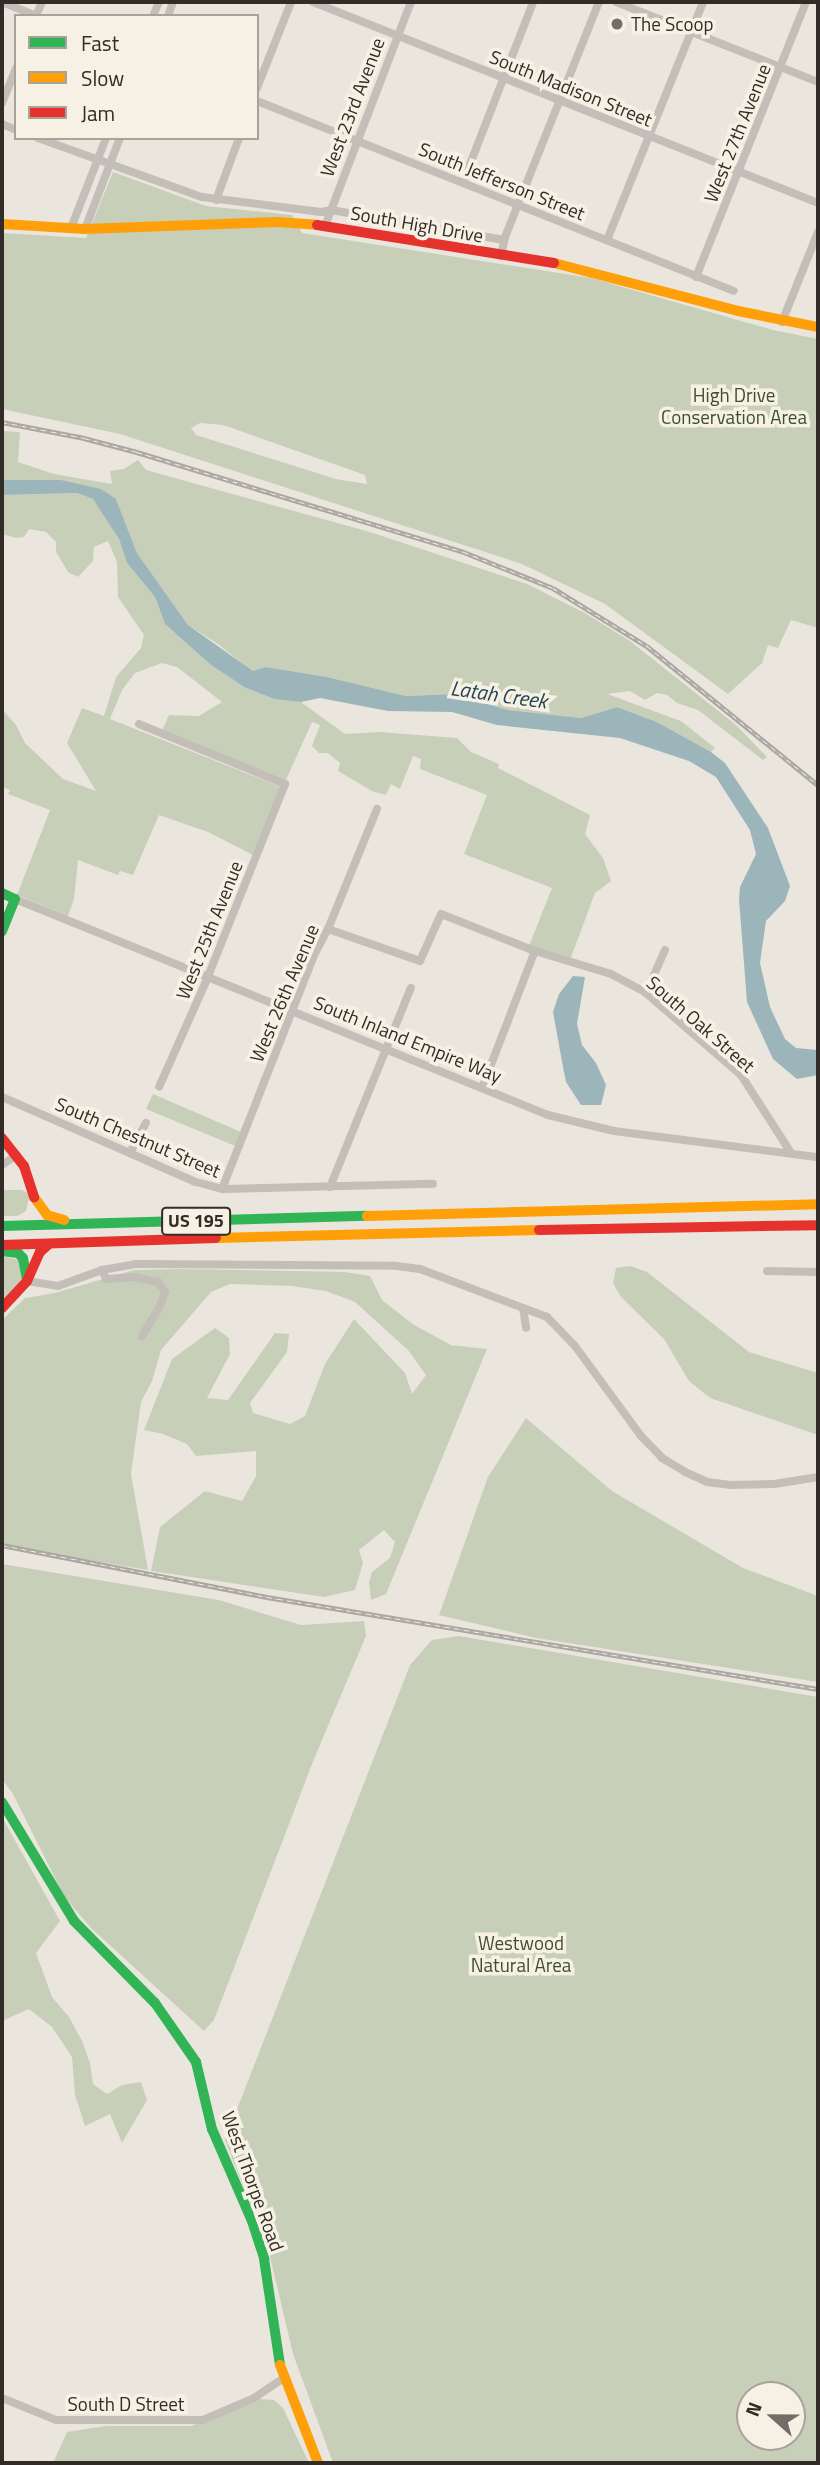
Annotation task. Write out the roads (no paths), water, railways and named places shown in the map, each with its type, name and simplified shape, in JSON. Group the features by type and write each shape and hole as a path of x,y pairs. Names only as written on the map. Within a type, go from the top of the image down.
{"main road":[{"name":"South High Drive","path":"2,224 85,229 278,222 325,226 500,256 564,264 782,322 818,327"},
{"name":"South Inland Empire Way","path":"2,893 15,899"},
{"path":"2,932 15,899"},
{"path":"2,1138 17,1155 27,1173 34,1197 47,1215 88,1224"},
{"path":"2,1220 25,1217 34,1197"},
{"name":"US 195","path":"2,1226 450,1212 559,1203 567,1211"},
{"path":"460,1231 560,1225 567,1217 567,1211 818,1204"},
{"name":"US 195","path":"2,1245 460,1231 818,1225"},
{"path":"2,1308 27,1282 40,1252 49,1244"},
{"path":"2,1251 18,1253 23,1258 27,1282"},
{"name":"West Thorpe Road","path":"2,1802 74,1921 155,2003 196,2062 212,2129 252,2221 264,2259 278,2359 318,2463"}],"street":[{"path":"2,2 32,14"},
{"path":"259,83 291,2"},
{"name":"South Madison Street","path":"313,2 648,137 818,202"},
{"name":"West 23rd Avenue","path":"325,226 411,2"},
{"path":"463,182 533,2"},
{"path":"500,256 599,2"},
{"path":"616,2 818,82"},
{"path":"607,240 703,2"},
{"name":"West 27th Avenue","path":"696,277 806,2"},
{"path":"2,103 14,73"},
{"name":"South Jefferson Street","path":"259,102 734,291"},
{"path":"43,140 110,166 216,200 321,212 331,210 504,240"},
{"path":"71,228 105,140"},
{"path":"85,229 119,140"},
{"path":"216,200 238,140"},
{"path":"782,322 818,232"},
{"name":"West 25th Avenue","path":"139,724 285,784 208,977 159,1087"},
{"name":"West 26th Avenue","path":"222,1189 314,955 328,929 377,809"},
{"name":"South Inland Empire Way","path":"15,899 548,1115 614,1131 818,1157"},
{"name":"South Oak Street","path":"328,929 420,961 441,914 535,951 611,974 646,993 741,1075 792,1153"},
{"path":"646,993 665,950"},
{"path":"482,1088 535,951"},
{"path":"330,1187 411,988"},
{"name":"South Chestnut Street","path":"2,1097 196,1181 222,1189 433,1184"},
{"path":"131,1151 146,1123"},
{"path":"2,1165 17,1155"},
{"path":"27,1282 58,1286 102,1270 135,1264 397,1266 420,1269 547,1317 575,1346 641,1436 662,1458 685,1472 707,1482 731,1485 774,1484 818,1477"},
{"path":"102,1270 106,1279 134,1276 158,1282 165,1292 142,1336"},
{"path":"767,1270 818,1272"},
{"path":"523,1308 526,1328"},
{"name":"South D Street","path":"2,2398 56,2420 203,2420 254,2398 285,2377"}],"water":[{"path":"2,480 61,480 101,489 116,499 137,553 188,625 253,671 266,667 327,677 406,696 453,694 508,710 581,718 617,707 657,722 711,752 725,763 768,828 790,886 785,901 766,921 760,963 770,1007 785,1039 796,1048 818,1050 818,1075 797,1079 773,1059 747,1002 739,899 740,887 756,854 750,830 716,777 689,761 620,738 497,725 452,712 388,711 320,698 301,702 274,699 244,687 211,665 165,624 155,597 127,563 119,539 93,499 77,493 2,495"},
{"path":"573,976 585,977 577,1024 582,1045 596,1063 606,1085 601,1105 581,1105 566,1082 553,1012 559,994"}],"railway":[{"path":"2,422 84,438 137,452 464,552 553,588 647,646 818,785"},
{"path":"2,1545 267,1597 818,1689"}],"place":[{"name":"The Scoop","path":"617,24"}],"park label":[{"name":"High Drive Conservation Area","path":"734,406"},
{"name":"Westwood Natural Area","path":"521,1954"}],"water label":[{"name":"Latah Creek","path":"499,694"}]}
